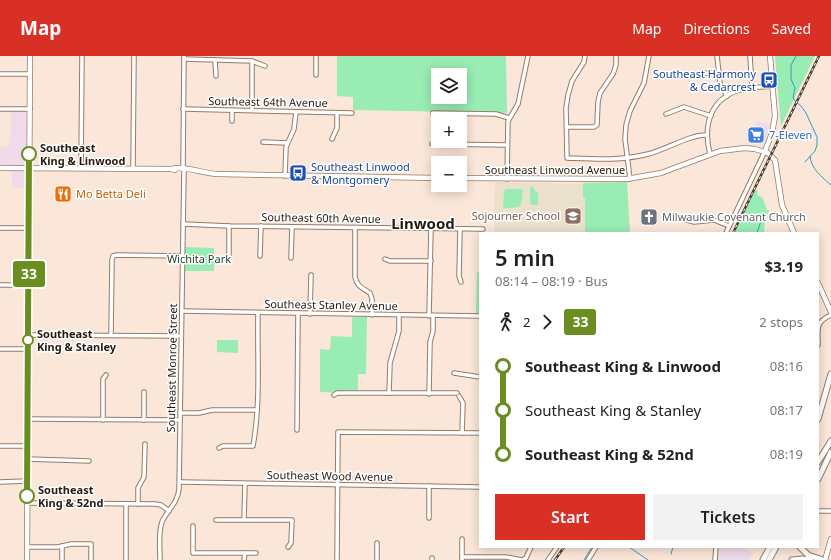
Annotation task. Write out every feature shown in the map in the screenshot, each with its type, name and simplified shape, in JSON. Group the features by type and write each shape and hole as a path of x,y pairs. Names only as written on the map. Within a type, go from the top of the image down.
{"highway":[{"path":"819,416 831,374"},
{"path":"819,460 831,441"},
{"path":"819,470 831,451"},
{"path":"819,477 831,451"},
{"path":"763,560 770,548"},
{"path":"769,560 775,548"},
{"path":"801,548 808,555 824,560"},
{"path":"792,560 811,560"}],"main road":[{"path":"27,560 30,56"},
{"path":"770,56 775,106 774,124 770,140 765,151 772,156 776,162 782,205 794,232"},
{"name":"Southeast Linwood Avenue","path":"467,178 630,179 667,171 710,154 745,148 755,148 765,151"},
{"path":"0,168 133,168 172,169 208,174 431,178"},
{"path":"819,285 831,312"},
{"path":"824,560 831,539"}],"street":[{"path":"81,168 82,56"},
{"path":"133,168 134,56"},
{"path":"316,56 316,75"},
{"path":"506,179 507,125 509,118 518,104 528,56"},
{"path":"585,56 584,62 572,80 568,95 566,108 567,158 627,158 648,154 697,136 707,135"},
{"path":"567,126 594,127 597,125 600,93 613,74 616,65 616,56"},
{"path":"630,179 625,132 628,117 642,89 650,56"},
{"path":"717,56 721,86 727,96"},
{"path":"750,56 752,87"},
{"path":"184,58 252,61 265,66"},
{"name":"Southeast Monroe Street","path":"160,560 161,527 163,520 177,498 180,482 179,420 183,256 184,58"},
{"path":"215,60 216,76"},
{"path":"252,61 252,110"},
{"path":"680,76 719,72"},
{"path":"0,74 30,74"},
{"path":"710,154 707,135 708,125 717,105 727,96 739,90 752,87 773,86"},
{"path":"666,114 684,107 711,116"},
{"path":"0,109 30,109"},
{"name":"Southeast 64th Avenue","path":"183,109 352,113"},
{"path":"232,110 232,121"},
{"path":"286,176 287,143 295,126 296,112"},
{"path":"332,140 337,128 337,112"},
{"path":"467,114 496,114 509,118"},
{"path":"263,142 287,143"},
{"path":"467,144 507,145"},
{"path":"726,232 765,151"},
{"path":"687,220 694,222 714,220 729,226"},
{"name":"Southeast 60th Avenue","path":"183,224 229,226 483,229"},
{"path":"229,226 229,255"},
{"path":"260,256 261,226"},
{"path":"291,258 292,226"},
{"path":"0,228 29,228"},
{"path":"355,228 356,283 370,293 372,299 372,314"},
{"path":"429,394 430,340 433,331 431,316 431,229"},
{"path":"460,229 459,276 461,282"},
{"path":"111,336 113,256 183,256"},
{"path":"385,259 390,261 431,261"},
{"path":"310,314 311,275"},
{"path":"0,285 29,285"},
{"name":"Southeast Stanley Avenue","path":"182,311 479,316"},
{"path":"219,448 224,446 253,446 256,429 257,382 259,373 257,339 258,313"},
{"path":"297,430 298,313"},
{"path":"389,393 390,363 399,330 399,315"},
{"path":"819,323 822,319 831,316"},
{"path":"28,335 181,336"},
{"path":"0,349 28,349"},
{"path":"454,373 479,377"},
{"path":"103,420 103,379 106,375"},
{"path":"144,392 144,420"},
{"path":"334,395 338,393 458,394 463,403 462,433"},
{"path":"180,413 200,413 212,410 257,410"},
{"path":"28,419 179,420"},
{"path":"336,560 338,432 479,433"},
{"path":"138,504 138,488 144,477 145,444"},
{"path":"0,446 27,446"},
{"path":"27,459 89,461"},
{"path":"0,482 27,481"},
{"name":"Southeast Wood Avenue","path":"180,482 479,487"},
{"path":"244,520 245,484"},
{"path":"429,486 429,518"},
{"path":"27,503 161,505 169,511"},
{"path":"126,504 126,560"},
{"path":"819,511 831,511"},
{"path":"216,520 292,520 291,543 288,547"},
{"path":"193,526 193,553 256,553"},
{"path":"462,539 462,559 506,557 522,560 526,558 531,548"},
{"path":"377,560 378,543"},
{"path":"27,547 58,547 71,544 91,544 91,560"},
{"path":"62,546 62,560"},
{"path":"548,560 556,548"},
{"path":"588,560 595,548"},
{"path":"715,560 716,548"},
{"path":"244,553 244,560"}],"shaded area":[{"path":"11,107 26,107 26,188 12,188 12,171 0,171 0,147 9,147 9,138 11,137"},
{"path":"756,121 770,124 765,143 762,145 750,143 755,130"},
{"path":"495,182 583,184 583,198 585,198 585,232 494,232"},
{"path":"719,548 743,548 753,553 750,560 718,560"}],"green space":[{"path":"337,56 506,56 507,113 353,110 353,97 337,96"},
{"path":"775,56 815,56 781,126"},
{"path":"627,182 630,232 585,232 585,198 583,198 583,183"},
{"path":"533,186 534,190 538,193 538,205 532,205 530,203 530,187"},
{"path":"506,189 523,189 520,206 503,208 504,191"},
{"path":"755,190 758,191 757,195 763,198 767,210 769,210 765,221 764,232 734,232"},
{"name":"Wichita Park","path":"185,247 214,248 214,271 185,271"},
{"path":"477,272 479,272 479,313 476,313"},
{"path":"352,317 367,317 366,374 358,374 358,390 346,390 346,393 320,392 320,349 330,350 331,336 352,337"},
{"path":"217,340 238,340 238,353 217,352"}],"waterway":[{"path":"796,56 791,65 791,79 795,88 793,97 806,113 817,137 815,151 805,162"},
{"path":"810,156 812,165 831,185"},
{"path":"757,232 764,212"},
{"path":"584,560 591,548"},
{"path":"630,548 648,560"},
{"path":"671,554 673,548"}],"railway":[{"path":"733,232 819,56"},
{"path":"555,560 563,548"}],"bus line":[{"name":"33","path":"27,496 29,154"}],"place":[{"name":"Southeast Harmony & Cedarcrest","path":"769,80"},
{"name":"7-Eleven","path":"756,135"},
{"name":"Southeast King & Linwood","path":"29,154"},
{"name":"Southeast Linwood & Montgomery","path":"298,173"},
{"name":"Mo Betta Deli","path":"63,194"},
{"name":"Sojourner School","path":"573,216"},
{"name":"Milwaukie Covenant Church","path":"649,217"},
{"name":"Southeast King & Stanley","path":"28,340"},
{"name":"Southeast King & 52nd","path":"27,496"}],"district":[{"name":"Linwood","path":"423,224"}]}
